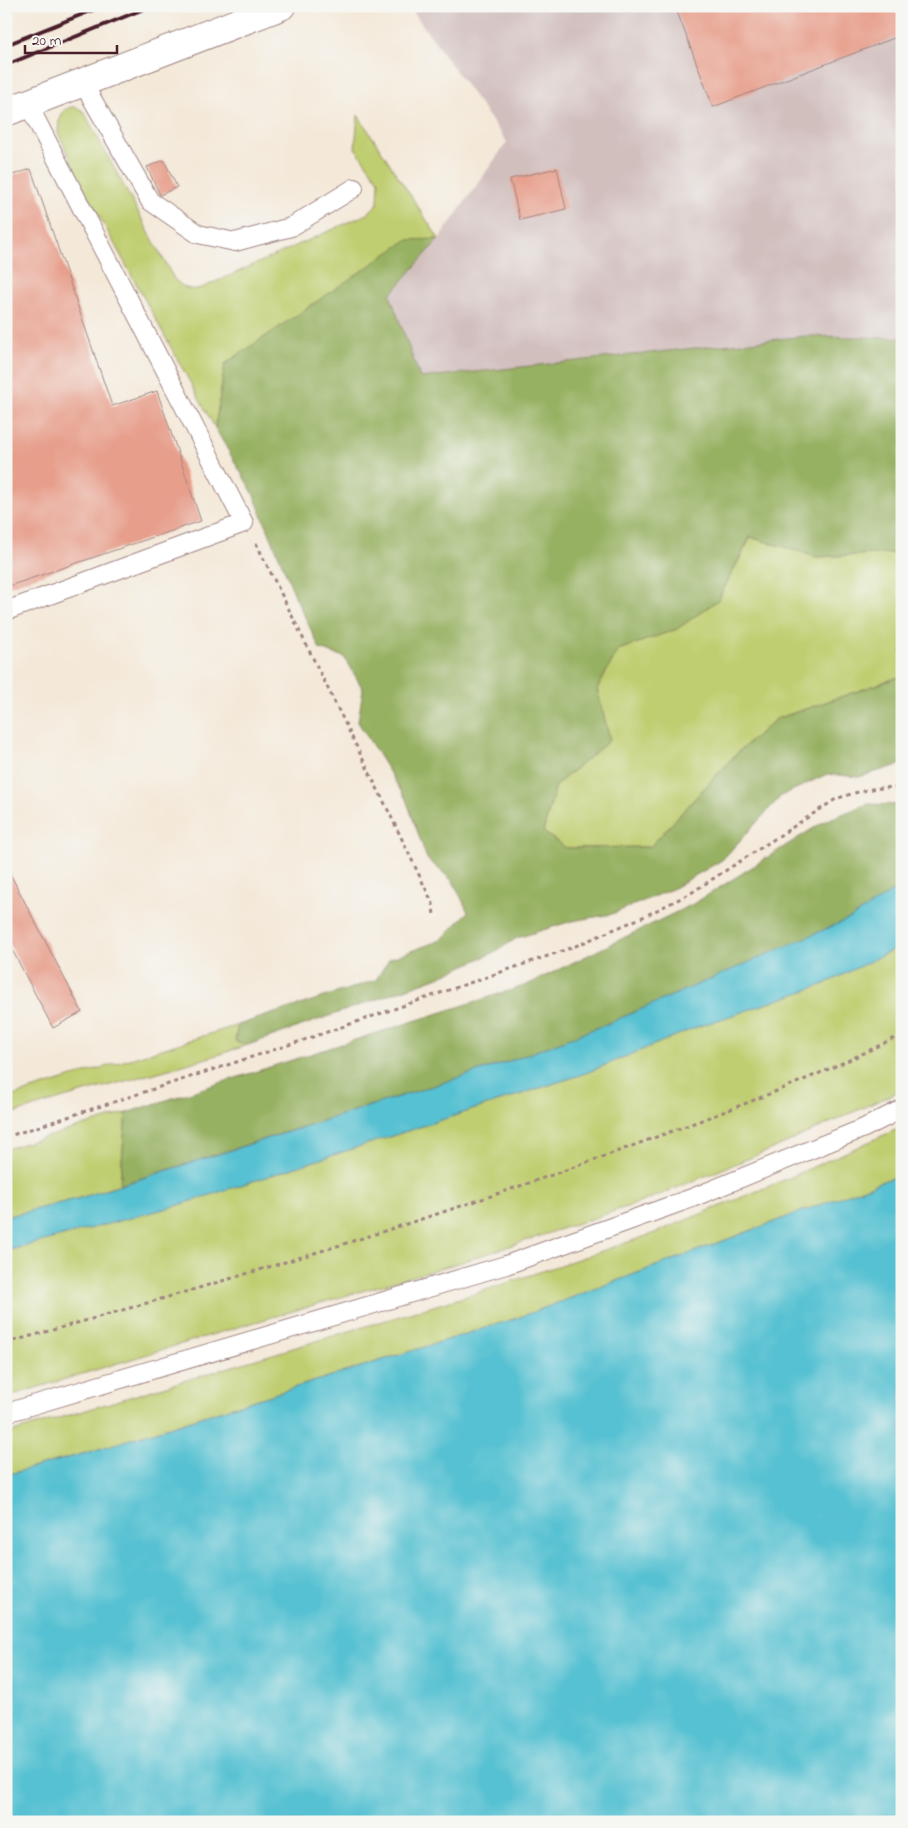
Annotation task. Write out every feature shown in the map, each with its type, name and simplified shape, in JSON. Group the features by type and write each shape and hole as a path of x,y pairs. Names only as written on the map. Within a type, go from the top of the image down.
{"street":[{"path":"17,108 281,6"}],"lane":[{"path":"83,83 150,201 198,234 235,242 291,227 354,188"},
{"path":"6,611 244,523 17,108"},
{"path":"6,1413 506,1265 692,1198 864,1128 902,1109"}],"path":[{"path":"244,523 261,550 386,806 433,904 434,916"},
{"path":"6,1137 298,1042 571,948 645,916 691,893 836,799 885,786 902,788"},
{"path":"6,1343 222,1280 522,1186 713,1116 854,1059 902,1034"}],"shaded area":[{"path":"409,6 902,6 902,338 806,336 419,378 390,295 439,239 507,142"}],"green space":[{"path":"77,107 84,112 174,279 188,289 204,287 367,214 378,203 379,181 355,148 358,115 439,239 407,241 225,364 215,428 85,190 58,133 59,121 64,110"},
{"path":"439,239 390,295 420,378 806,336 902,338 902,560 894,553 817,557 750,537 718,600 677,629 618,650 597,689 610,740 556,785 543,832 566,848 650,847 735,755 776,719 902,676 902,764 859,777 827,774 781,796 722,860 672,889 612,914 572,921 517,938 493,953 436,978 248,1045 235,1041 238,1025 376,980 389,959 441,940 468,912 453,881 427,859 406,799 358,722 363,689 344,657 320,649 296,598 253,493 215,428 225,364 407,240"},
{"path":"751,537 817,557 894,553 902,560 902,676 776,719 735,755 650,847 566,848 543,832 556,785 610,740 597,689 618,650 677,629 718,600"},
{"path":"867,804 902,805 902,885 852,918 609,1023 505,1063 120,1185 126,1113 527,985 695,903 825,821"},
{"path":"902,943 902,1090 777,1147 639,1203 465,1261 6,1397 6,1251 179,1205 586,1073 697,1027 822,985 889,952"},
{"path":"238,1025 235,1041 248,1045 6,1116 6,1098"},
{"path":"126,1113 120,1185 80,1198 6,1217 6,1149"},
{"path":"902,1127 902,1174 520,1317 86,1453 6,1475 6,1434 480,1292 652,1234 784,1180"}],"water":[{"path":"902,885 902,943 889,952 822,985 697,1027 586,1073 179,1205 6,1251 6,1217 80,1198 505,1063 609,1023 851,918"},
{"path":"902,1174 902,1822 6,1822 6,1475 86,1453 520,1317"}],"building":[{"path":"675,6 902,6 902,35 713,107"},
{"path":"164,160 177,187 160,195 147,167"},
{"path":"557,168 566,209 520,220 510,179"},
{"path":"31,169 112,406 157,391 201,521 6,587 6,177"},
{"path":"6,866 82,1012 53,1028 6,938"}],"railway":[{"path":"6,45 103,6"},
{"path":"6,65 151,6"}]}
